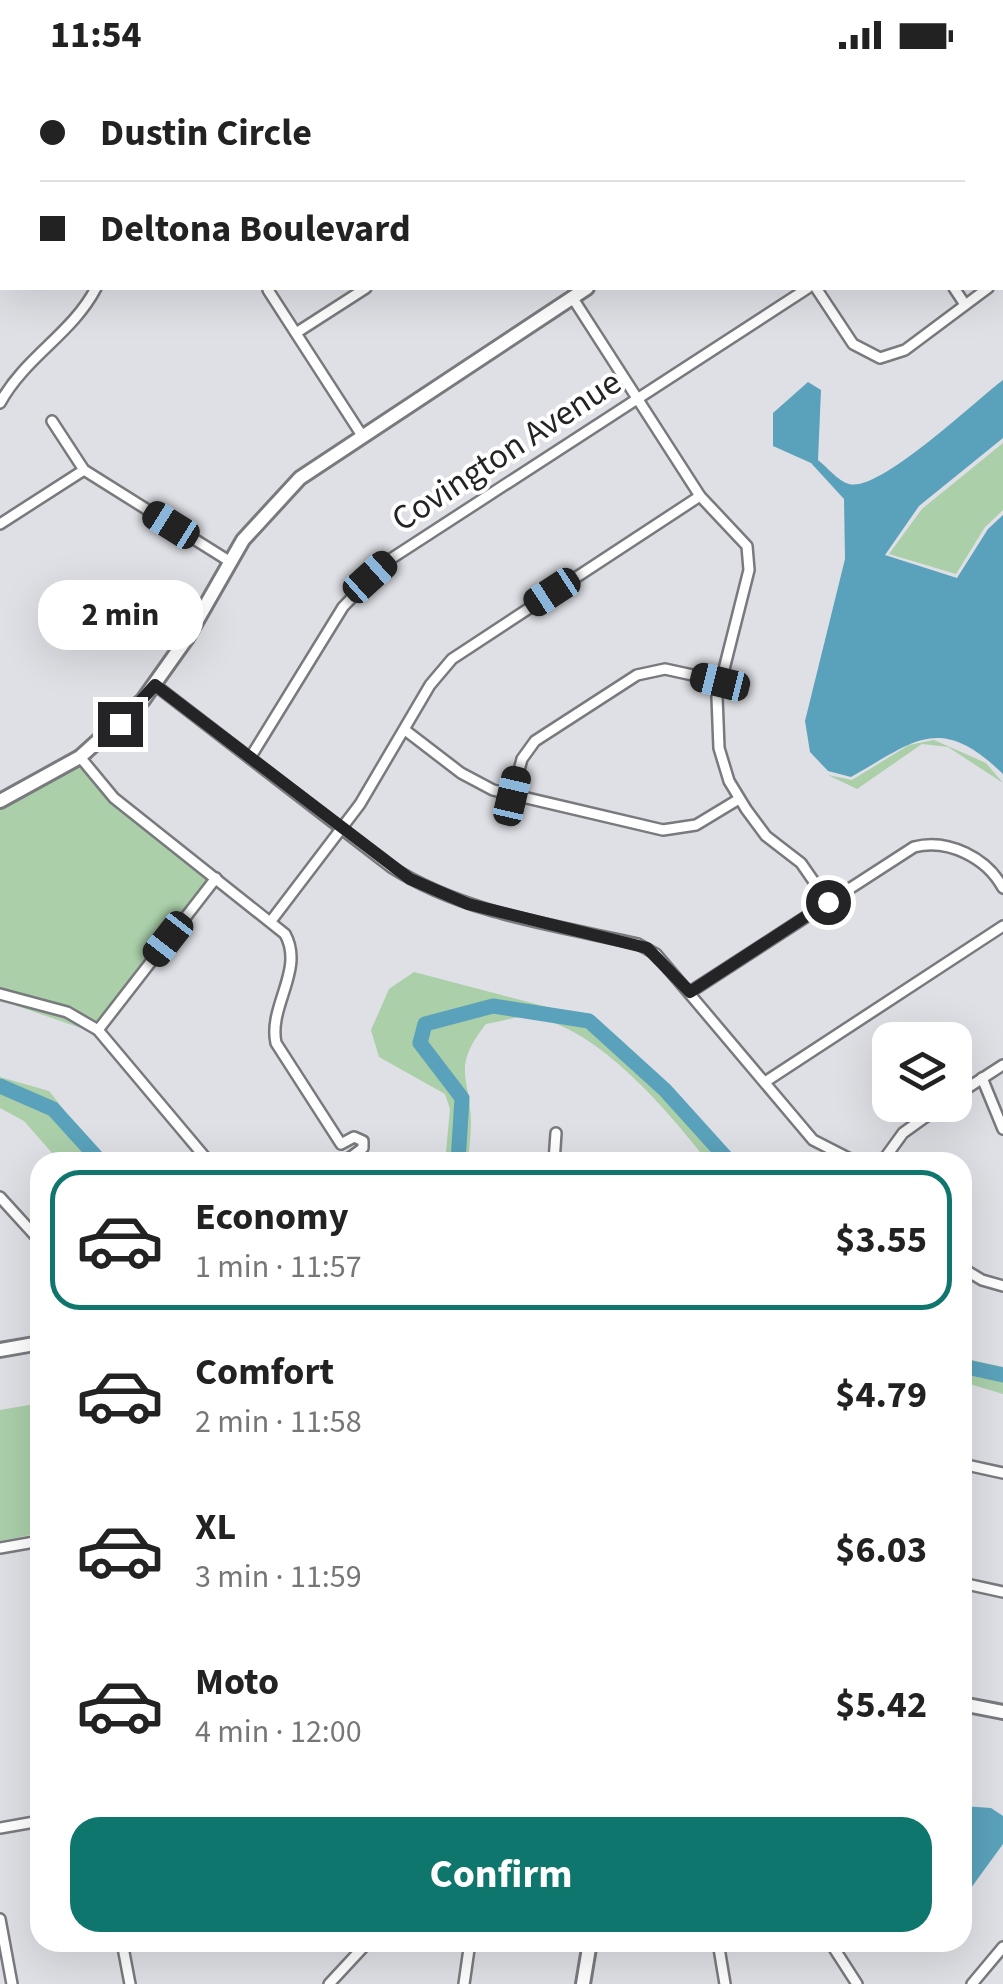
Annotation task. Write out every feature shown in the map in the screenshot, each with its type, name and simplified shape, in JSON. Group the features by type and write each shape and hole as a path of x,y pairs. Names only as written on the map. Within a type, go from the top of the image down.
{"main road":[{"path":"0,802 80,758 120,724 155,685 188,638 229,561 279,498 361,434 584,290"},
{"path":"0,1350 30,1346"},
{"path":"972,1706 1003,1712"},
{"path":"584,1984 589,1952"}],"street":[{"path":"0,402 28,362 73,322 95,290"},
{"path":"268,290 361,434"},
{"path":"296,333 363,290"},
{"name":"Covington Avenue","path":"250,758 330,626 370,577 406,547 809,290"},
{"path":"813,290 852,344 880,358 905,350 985,290"},
{"path":"955,290 964,303"},
{"path":"572,297 700,496 742,538 749,554 720,682 716,733 722,764 739,798 766,836 801,862 828,902"},
{"path":"52,421 84,470 229,561"},
{"path":"0,524 84,470"},
{"path":"271,921 342,829 430,685 464,649 700,496"},
{"path":"512,796 522,759 535,741 637,676 665,669 720,682"},
{"path":"155,685 401,873 449,898 647,948 690,992 813,1140 836,1152"},
{"path":"404,730 461,774 512,796 674,831 696,825 739,798"},
{"path":"80,758 114,798 271,921 288,940 292,957 274,1026 276,1043 341,1144 354,1137 363,1141 363,1148 358,1152"},
{"path":"690,992 906,850 934,844 956,848 984,864 1003,888"},
{"path":"98,1030 216,878"},
{"path":"765,1082 1003,926"},
{"path":"0,994 67,1012 98,1030 201,1152"},
{"path":"972,1085 1003,1065"},
{"path":"982,1078 1003,1129"},
{"path":"889,1152 903,1133 918,1122"},
{"path":"555,1152 556,1134"},
{"path":"0,1197 30,1230"},
{"path":"972,1274 1003,1286"},
{"path":"972,1466 1003,1473"},
{"path":"0,1548 30,1543"},
{"path":"972,1585 1003,1592"},
{"path":"0,1828 30,1823"},
{"path":"0,1918 12,1984"},
{"path":"972,1984 1003,1946"},
{"path":"124,1952 130,1984"},
{"path":"329,1984 359,1952"},
{"path":"464,1984 469,1952"},
{"path":"720,1952 725,1984"},
{"path":"836,1952 857,1984"}],"green space":[{"path":"1003,443 1003,510 985,527 956,574 889,554 922,509"},
{"path":"934,740 986,763 1003,783 948,747 922,744 857,789 828,775 852,780 909,745"},
{"path":"84,760 151,833 221,876 98,1034 0,1000 0,806"},
{"path":"414,972 597,1020 625,1044 717,1152 700,1152 653,1097 606,1054 557,1024 527,1017 486,1024 475,1039 465,1072 471,1122 469,1152 446,1152 450,1109 445,1094 379,1057 371,1030 389,989"},
{"path":"0,1077 49,1091 97,1152 51,1152 24,1121 0,1108"},
{"path":"972,1360 1003,1367 1003,1394 972,1385"},
{"path":"30,1405 30,1535 0,1541 0,1410"}],"water":[{"path":"1003,380 1003,438 919,506 885,555 957,578 988,529 1003,515 1003,774 961,743 943,738 910,744 851,777 828,771 810,752 805,721 845,559 844,499 811,463 773,446 773,413 808,382 821,390 818,460 845,482 863,483 904,460"},
{"path":"972,1807 991,1808 1003,1816 1003,1844 972,1887"}],"waterway":[{"path":"459,1152 462,1098 420,1043 425,1024 493,1006 589,1021 665,1090 721,1152"},
{"path":"0,1086 53,1109 92,1152"},
{"path":"972,1368 1003,1375"}],"route":[{"path":"120,724 155,685 410,879 468,904 638,944 663,960 690,992 828,902"}]}
